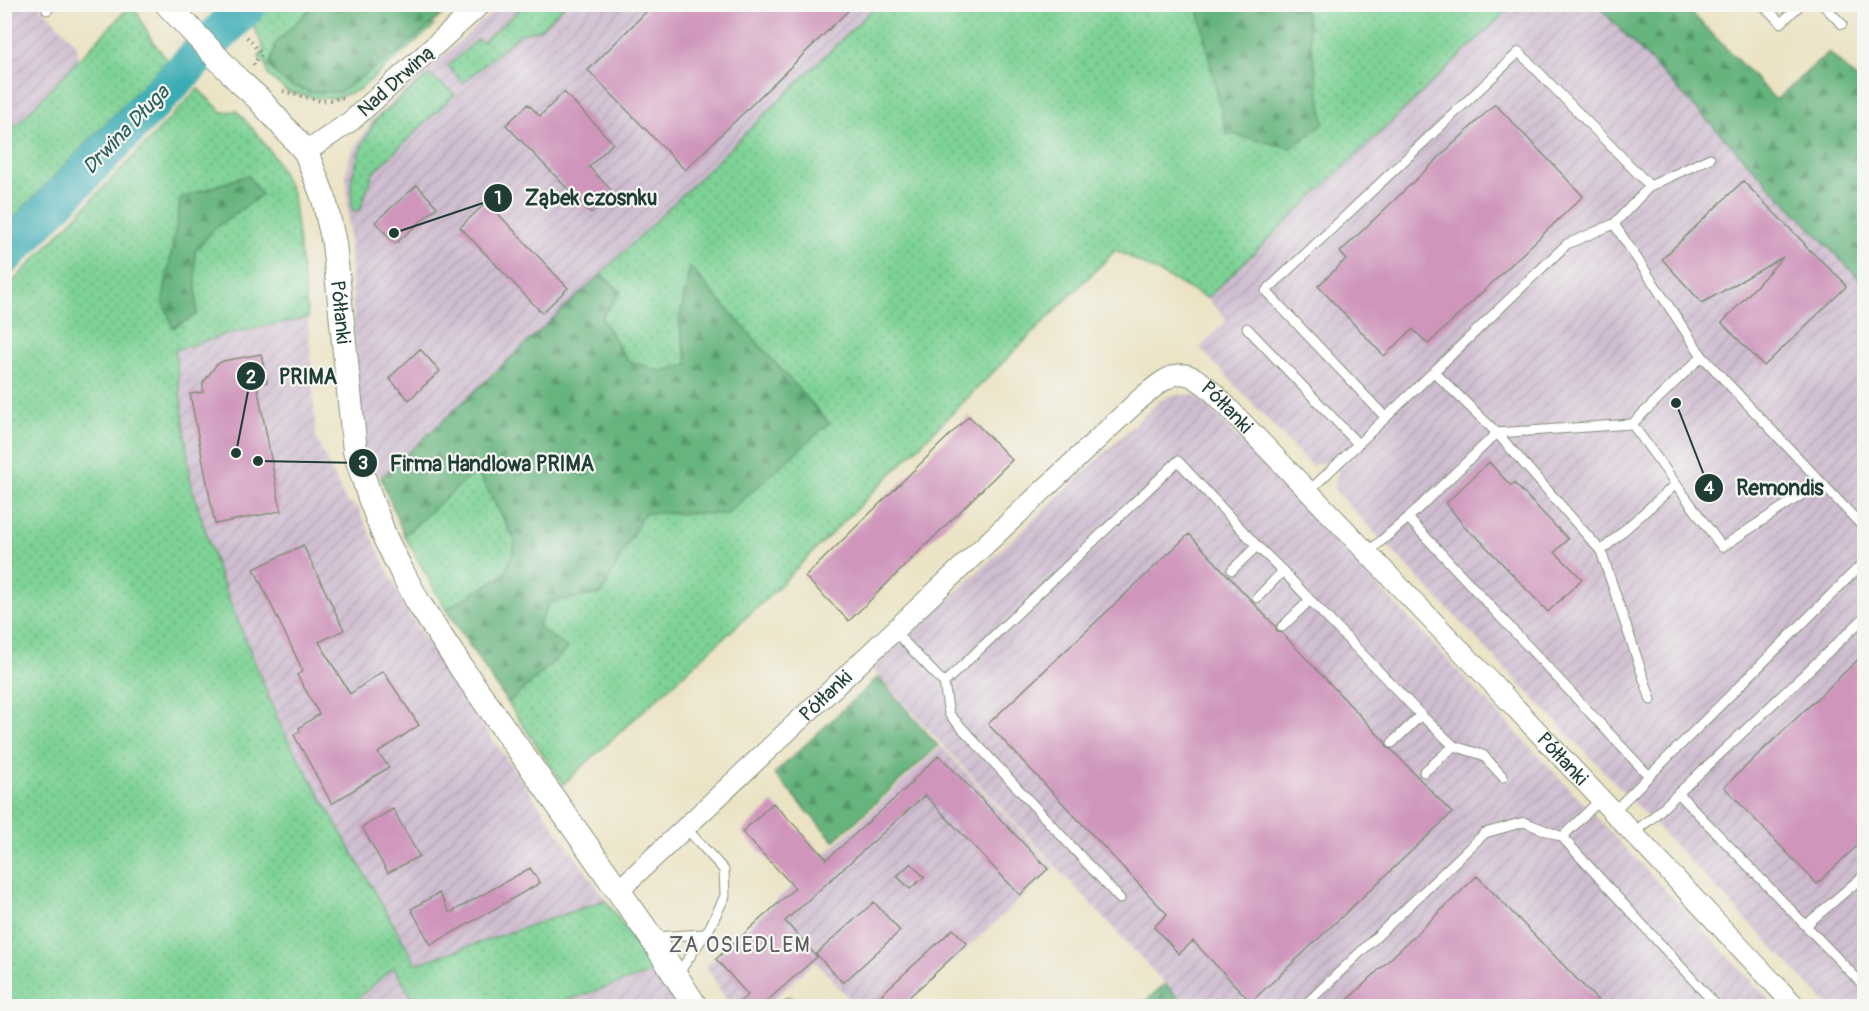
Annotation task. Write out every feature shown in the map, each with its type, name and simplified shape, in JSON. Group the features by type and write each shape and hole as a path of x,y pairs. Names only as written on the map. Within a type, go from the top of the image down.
{"street":[{"name":"Nad Drwiną","path":"306,152 351,121 481,4"},
{"name":"Półłanki","path":"172,10 258,98 306,152 324,199 334,243 355,451 369,498 386,540 418,602 651,937 695,1006"},
{"name":"Półłanki","path":"618,891 1141,398 1163,380 1176,373 1191,375 1206,385 1795,1006"}],"lane":[{"path":"1762,4 1781,23 1802,4"},
{"path":"1822,4 1842,24"},
{"path":"1386,418 1266,291 1519,52 1650,186"},
{"path":"1308,492 1567,244 1614,224 1650,186 1710,158"},
{"path":"1614,224 1702,356 1864,528"},
{"path":"1247,328 1358,444"},
{"path":"1367,553 1408,518 1497,433 1632,424 1702,356"},
{"path":"1434,372 1497,433 1601,551 1650,700"},
{"path":"1632,424 1722,547 1821,482"},
{"path":"944,683 1178,461 1421,715 1454,746 1483,755 1503,777"},
{"path":"1601,551 1676,484"},
{"path":"1408,518 1649,776"},
{"path":"1232,570 1257,546"},
{"path":"1562,837 1649,776 1864,562"},
{"path":"1257,598 1283,571"},
{"path":"1282,627 1310,600"},
{"path":"1632,833 1678,793 1864,618"},
{"path":"894,631 944,683 949,714 1120,899"},
{"path":"1392,743 1421,715"},
{"path":"1424,772 1454,746"},
{"path":"1678,793 1864,986"},
{"path":"1304,1006 1485,833 1524,822 1562,837 1717,1006"},
{"path":"677,976 705,934 725,896 724,870 685,827"},
{"path":"1806,925 1861,878"},
{"path":"651,937 667,938 705,934"}],"path":[{"path":"247,37 262,55 253,63 260,71"},
{"path":"276,87 287,93 320,101 349,97"}],"shaded area":[{"path":"5,5 39,5 77,45 78,62 5,138"},
{"path":"500,5 877,5 601,274 381,478 363,451 346,174 352,151 374,119"},
{"path":"1513,5 1597,5 1864,284 1864,1006 1829,1006 1333,489 1339,472 1329,461 1311,466 1200,348 1227,320 1207,298"},
{"path":"308,318 316,438 346,502 358,508 403,603 450,679 606,900 416,965 281,727 218,572 191,484 175,349 231,333"},
{"path":"1170,395 1195,395 1205,403 1775,1006 1186,1006 873,670 1160,401"},
{"path":"941,746 1054,868 904,1006 856,1006 815,961 767,1006 730,1006 706,966"},
{"path":"394,967 417,1006 351,1006"},
{"path":"658,972 678,1006 553,1006"}],"green space":[{"path":"315,4 454,5 398,52 340,92 310,92 287,84 269,67 276,43"},
{"path":"131,5 151,39 167,60 5,226 5,137"},
{"path":"238,5 315,5 276,43 398,52 431,24 434,26 360,89 337,98 318,98 288,92 268,75 265,63 259,57 264,50 256,31"},
{"path":"522,5 565,5 540,29 519,35 463,83 448,66 478,39 482,42 512,17"},
{"path":"877,5 1199,5 1198,8 1306,13 1296,5 1513,5 1207,298 1116,250 763,602 563,784 508,703 567,649 538,627 549,602 601,594 644,512 727,514 690,268 679,322 688,365 660,372 627,360 601,317 621,291 601,274"},
{"path":"1199,5 1296,5 1306,13 1324,123 1291,148 1226,133"},
{"path":"1597,5 1684,5 1776,100 1829,52 1864,87 1864,284"},
{"path":"429,75 455,94 373,173 360,210 352,211 351,181 361,147 377,118"},
{"path":"198,89 222,112 237,111 276,160 293,195 308,318 231,333 175,350 191,484 218,572 281,727 416,964 606,900 654,972 549,1006 417,1006 394,967 349,1006 5,1006 4,291","holes":["248,175 261,195 214,229 195,251"]},
{"path":"248,175 261,195 214,229 195,251 197,314 173,328 163,300 181,198"},
{"path":"690,267 829,423 727,514 644,513 601,594 549,602 538,627 568,648 508,703 446,610 505,574 516,542 477,470 404,535 381,478 601,274 621,292 601,317 627,360 660,371 688,365 679,322"},
{"path":"476,469 516,542 505,574 446,610 404,535"},
{"path":"878,677 938,746 834,841 774,774"},
{"path":"1165,984 1186,1006 1140,1006"}],"building":[{"path":"654,4 855,4 685,170 588,70"},
{"path":"564,92 613,143 589,167 613,192 591,213 506,125 528,104 540,116"},
{"path":"1495,104 1583,196 1428,344 1413,329 1384,356 1318,286 1346,259 1340,252"},
{"path":"1743,181 1804,245 1841,279 1846,287 1764,366 1722,323 1783,257 1702,303 1662,259"},
{"path":"417,185 437,207 395,244 375,222"},
{"path":"487,202 568,288 542,313 460,227"},
{"path":"420,349 440,371 409,400 389,378"},
{"path":"261,354 267,382 257,385 281,511 215,524 190,394 203,392 203,383 216,365 223,361"},
{"path":"969,416 1012,460 849,621 805,577"},
{"path":"1489,462 1511,486 1514,483 1568,539 1555,552 1582,579 1548,612 1478,538 1467,530 1446,503"},
{"path":"1189,534 1275,626 1277,631 1283,634 1385,742 1387,747 1452,813 1251,1002 1193,941 1179,954 1154,927 1167,914 988,724"},
{"path":"303,545 344,630 319,642 350,694 383,671 419,725 378,753 389,767 332,804 294,735 300,731 299,728 319,714 297,675 303,671 254,569"},
{"path":"1864,654 1864,839 1817,884 1724,787"},
{"path":"939,755 1048,869 1020,895 925,795 785,921 817,957 761,1006 734,1006 748,995 716,959 795,888 742,832 773,803 827,859 913,782"},
{"path":"393,809 419,856 388,873 362,827"},
{"path":"911,863 924,877 910,889 897,876"},
{"path":"530,868 540,883 431,945 411,909 439,893 450,913"},
{"path":"1477,876 1603,1006 1341,1006"},
{"path":"874,902 900,931 843,983 816,954"},
{"path":"953,929 967,943 926,982 899,1006 869,1006"}],"waterway":[{"name":"Drwina Długa","path":"4,256 248,4"}],"place":[{"name":"Ząbek czosnku","path":"394,233"},
{"name":"Remondis","path":"1676,403"},
{"name":"PRIMA","path":"236,453"},
{"name":"Firma Handlowa PRIMA","path":"258,461"}],"district":[{"name":"ZA OSIEDLEM","path":"740,945"}]}
